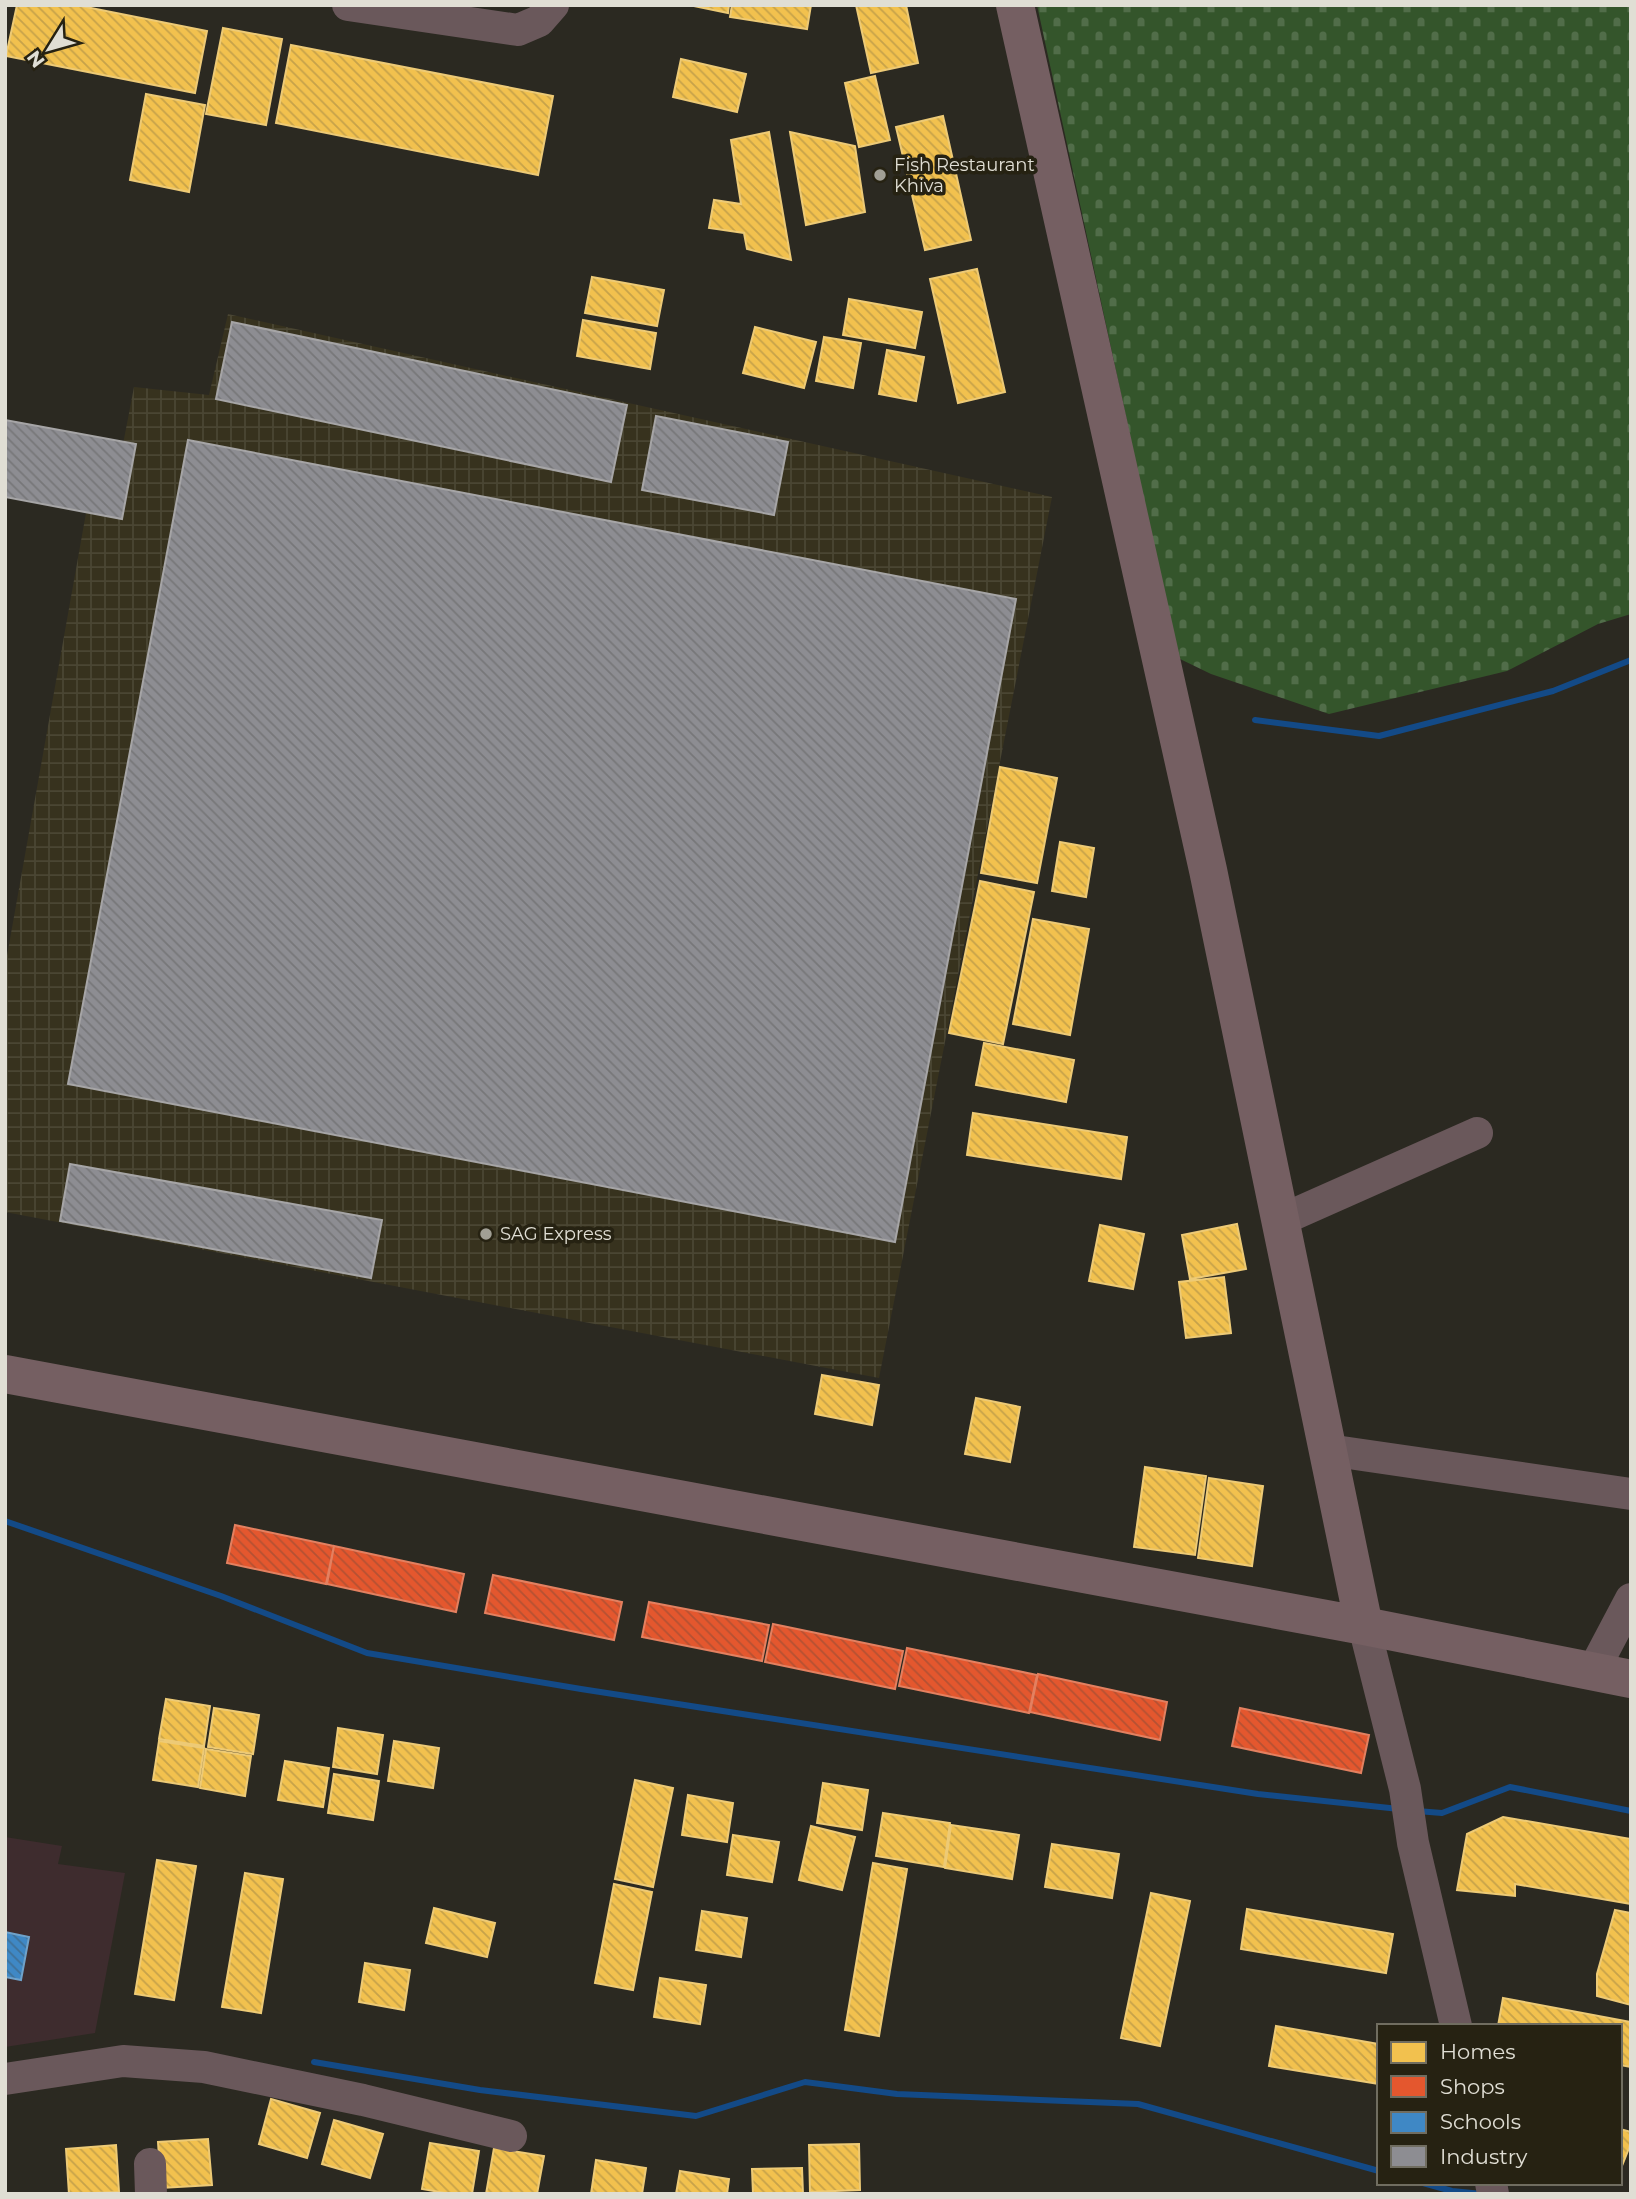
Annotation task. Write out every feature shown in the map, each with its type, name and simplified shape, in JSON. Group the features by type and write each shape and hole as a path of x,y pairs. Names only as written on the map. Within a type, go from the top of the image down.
{"main road":[{"path":"1015,5 1208,870 1364,1626"},
{"path":"5,1374 1364,1626 1631,1679"}],"street":[{"path":"348,5 517,30 539,21 553,5"},
{"path":"1281,1220 1477,1133"},
{"path":"1328,1450 1631,1494"},
{"path":"1593,1671 1631,1599"},
{"path":"1364,1626 1405,1789 1413,1843 1456,2024"},
{"path":"5,2079 123,2061 204,2067 363,2100 511,2136"}],"shaded area":[{"path":"228,314 1052,497 879,1378 5,1212 5,967 86,513 110,512 134,387 209,395"},
{"path":"5,1837 62,1846 58,1864 125,1873 95,2033 5,2047"}],"green space":[{"path":"1037,5 1631,5 1631,614 1598,624 1507,671 1329,714 1211,674 1178,658"}],"building: Homes":[{"path":"17,5 76,5 207,31 195,93 6,56"},
{"path":"689,5 729,5 728,13"},
{"path":"732,5 811,5 807,29 730,17"},
{"path":"856,5 906,5 918,63 871,73"},
{"path":"223,28 282,39 266,125 206,114"},
{"path":"291,45 553,96 538,175 276,123"},
{"path":"681,59 746,74 737,112 673,97"},
{"path":"875,76 890,140 859,147 845,83"},
{"path":"146,94 205,105 189,192 130,180"},
{"path":"943,116 971,240 925,250 896,127"},
{"path":"769,132 791,260 747,249 744,233 709,228 714,200 741,204 731,140"},
{"path":"790,132 855,146 865,212 806,225"},
{"path":"977,269 1005,392 958,403 930,279"},
{"path":"592,277 664,290 657,326 585,313"},
{"path":"849,299 922,312 915,348 843,335"},
{"path":"583,320 656,333 650,369 577,356"},
{"path":"755,327 816,342 804,388 743,373"},
{"path":"824,337 861,343 853,388 816,381"},
{"path":"887,350 924,357 916,401 879,394"},
{"path":"1000,767 1057,778 1037,883 981,873"},
{"path":"1060,842 1094,848 1086,897 1052,891"},
{"path":"980,881 1034,892 1003,1044 949,1033"},
{"path":"1033,919 1089,929 1070,1035 1013,1024"},
{"path":"984,1043 1074,1060 1066,1102 976,1085"},
{"path":"973,1113 1127,1137 1121,1179 967,1155"},
{"path":"1237,1224 1246,1269 1190,1279 1182,1235"},
{"path":"1100,1225 1144,1234 1133,1289 1089,1281"},
{"path":"1224,1277 1231,1333 1186,1338 1179,1282"},
{"path":"822,1375 879,1385 872,1425 815,1414"},
{"path":"976,1398 1020,1407 1010,1462 965,1454"},
{"path":"1145,1467 1206,1476 1195,1555 1134,1547"},
{"path":"1209,1478 1263,1486 1252,1566 1198,1558"},
{"path":"166,1699 210,1706 204,1746 159,1739"},
{"path":"214,1708 259,1715 253,1754 208,1747"},
{"path":"338,1728 383,1735 377,1774 333,1767"},
{"path":"159,1741 204,1748 198,1787 153,1780"},
{"path":"394,1741 439,1748 433,1788 388,1781"},
{"path":"206,1749 251,1756 245,1796 200,1788"},
{"path":"285,1761 329,1768 323,1807 278,1800"},
{"path":"334,1774 379,1781 373,1820 328,1813"},
{"path":"635,1780 673,1788 653,1887 615,1879"},
{"path":"823,1783 868,1790 862,1830 817,1823"},
{"path":"688,1795 733,1803 727,1842 682,1835"},
{"path":"883,1813 950,1823 944,1867 876,1856"},
{"path":"1503,1817 1631,1839 1631,1904 1515,1884 1515,1896 1457,1890 1467,1834"},
{"path":"951,1825 1019,1835 1012,1879 945,1868"},
{"path":"811,1826 855,1837 842,1890 799,1880"},
{"path":"733,1835 779,1842 772,1882 727,1875"},
{"path":"1052,1844 1119,1854 1112,1898 1045,1887"},
{"path":"157,1860 196,1866 174,2000 135,1994"},
{"path":"873,1863 907,1869 879,2036 845,2030"},
{"path":"245,1873 283,1879 261,2013 222,2007"},
{"path":"614,1884 652,1892 633,1990 595,1983"},
{"path":"1151,1893 1190,1901 1160,2046 1121,2038"},
{"path":"434,1908 495,1923 487,1957 426,1943"},
{"path":"1247,1909 1393,1934 1386,1973 1241,1949"},
{"path":"1615,1910 1631,1913 1631,2005 1597,1996 1597,1974"},
{"path":"702,1911 747,1918 741,1957 696,1950"},
{"path":"365,1963 410,1970 404,2010 359,2002"},
{"path":"660,1978 706,1985 700,2024 654,2017"},
{"path":"1503,1998 1631,2022 1631,2067 1622,2065 1622,2024 1498,2024"},
{"path":"1276,2026 1377,2044 1377,2084 1269,2066"},
{"path":"271,2099 320,2113 307,2158 259,2144"},
{"path":"334,2120 383,2134 370,2178 322,2164"},
{"path":"1622,2130 1631,2132 1631,2143 1622,2166"},
{"path":"208,2139 212,2185 161,2188 158,2142"},
{"path":"430,2143 479,2151 472,2194 422,2189"},
{"path":"859,2144 860,2190 810,2192 809,2145"},
{"path":"116,2145 119,2192 69,2194 66,2149"},
{"path":"494,2148 544,2156 537,2194 486,2194"},
{"path":"596,2160 646,2168 642,2194 591,2194"},
{"path":"802,2168 803,2194 753,2194 752,2169"},
{"path":"680,2171 729,2179 727,2194 676,2194"}],"building: Shops":[{"path":"235,1525 334,1546 326,1584 227,1563"},
{"path":"334,1546 464,1574 456,1612 327,1584"},
{"path":"493,1575 622,1602 614,1640 485,1613"},
{"path":"649,1602 769,1625 762,1661 642,1637"},
{"path":"773,1624 903,1651 895,1689 765,1662"},
{"path":"907,1648 1037,1675 1029,1713 899,1686"},
{"path":"1038,1674 1167,1702 1160,1740 1030,1712"},
{"path":"1240,1708 1369,1735 1361,1773 1232,1746"}],"building: Schools":[{"path":"5,1932 29,1937 21,1980 5,1977"}],"building: Industry":[{"path":"232,322 627,405 611,482 216,399"},
{"path":"656,416 788,442 774,515 642,490"},
{"path":"5,420 136,444 122,519 5,497"},
{"path":"188,440 1016,599 895,1242 68,1084"},
{"path":"70,1164 382,1220 371,1278 60,1221"}],"waterway":[{"path":"1255,720 1379,736 1553,691 1631,660"},
{"path":"5,1521 221,1596 367,1653 581,1689 1258,1794 1399,1809"},
{"path":"1417,1811 1442,1813 1510,1787 1631,1811"},
{"path":"314,2062 480,2090 696,2116 805,2082 897,2094 1138,2104 1377,2170"},
{"path":"1430,2185 1452,2191 1482,2194"}],"place":[{"name":"Fish Restaurant Khiva","path":"880,175"},
{"name":"SAG Express","path":"486,1234"}]}
